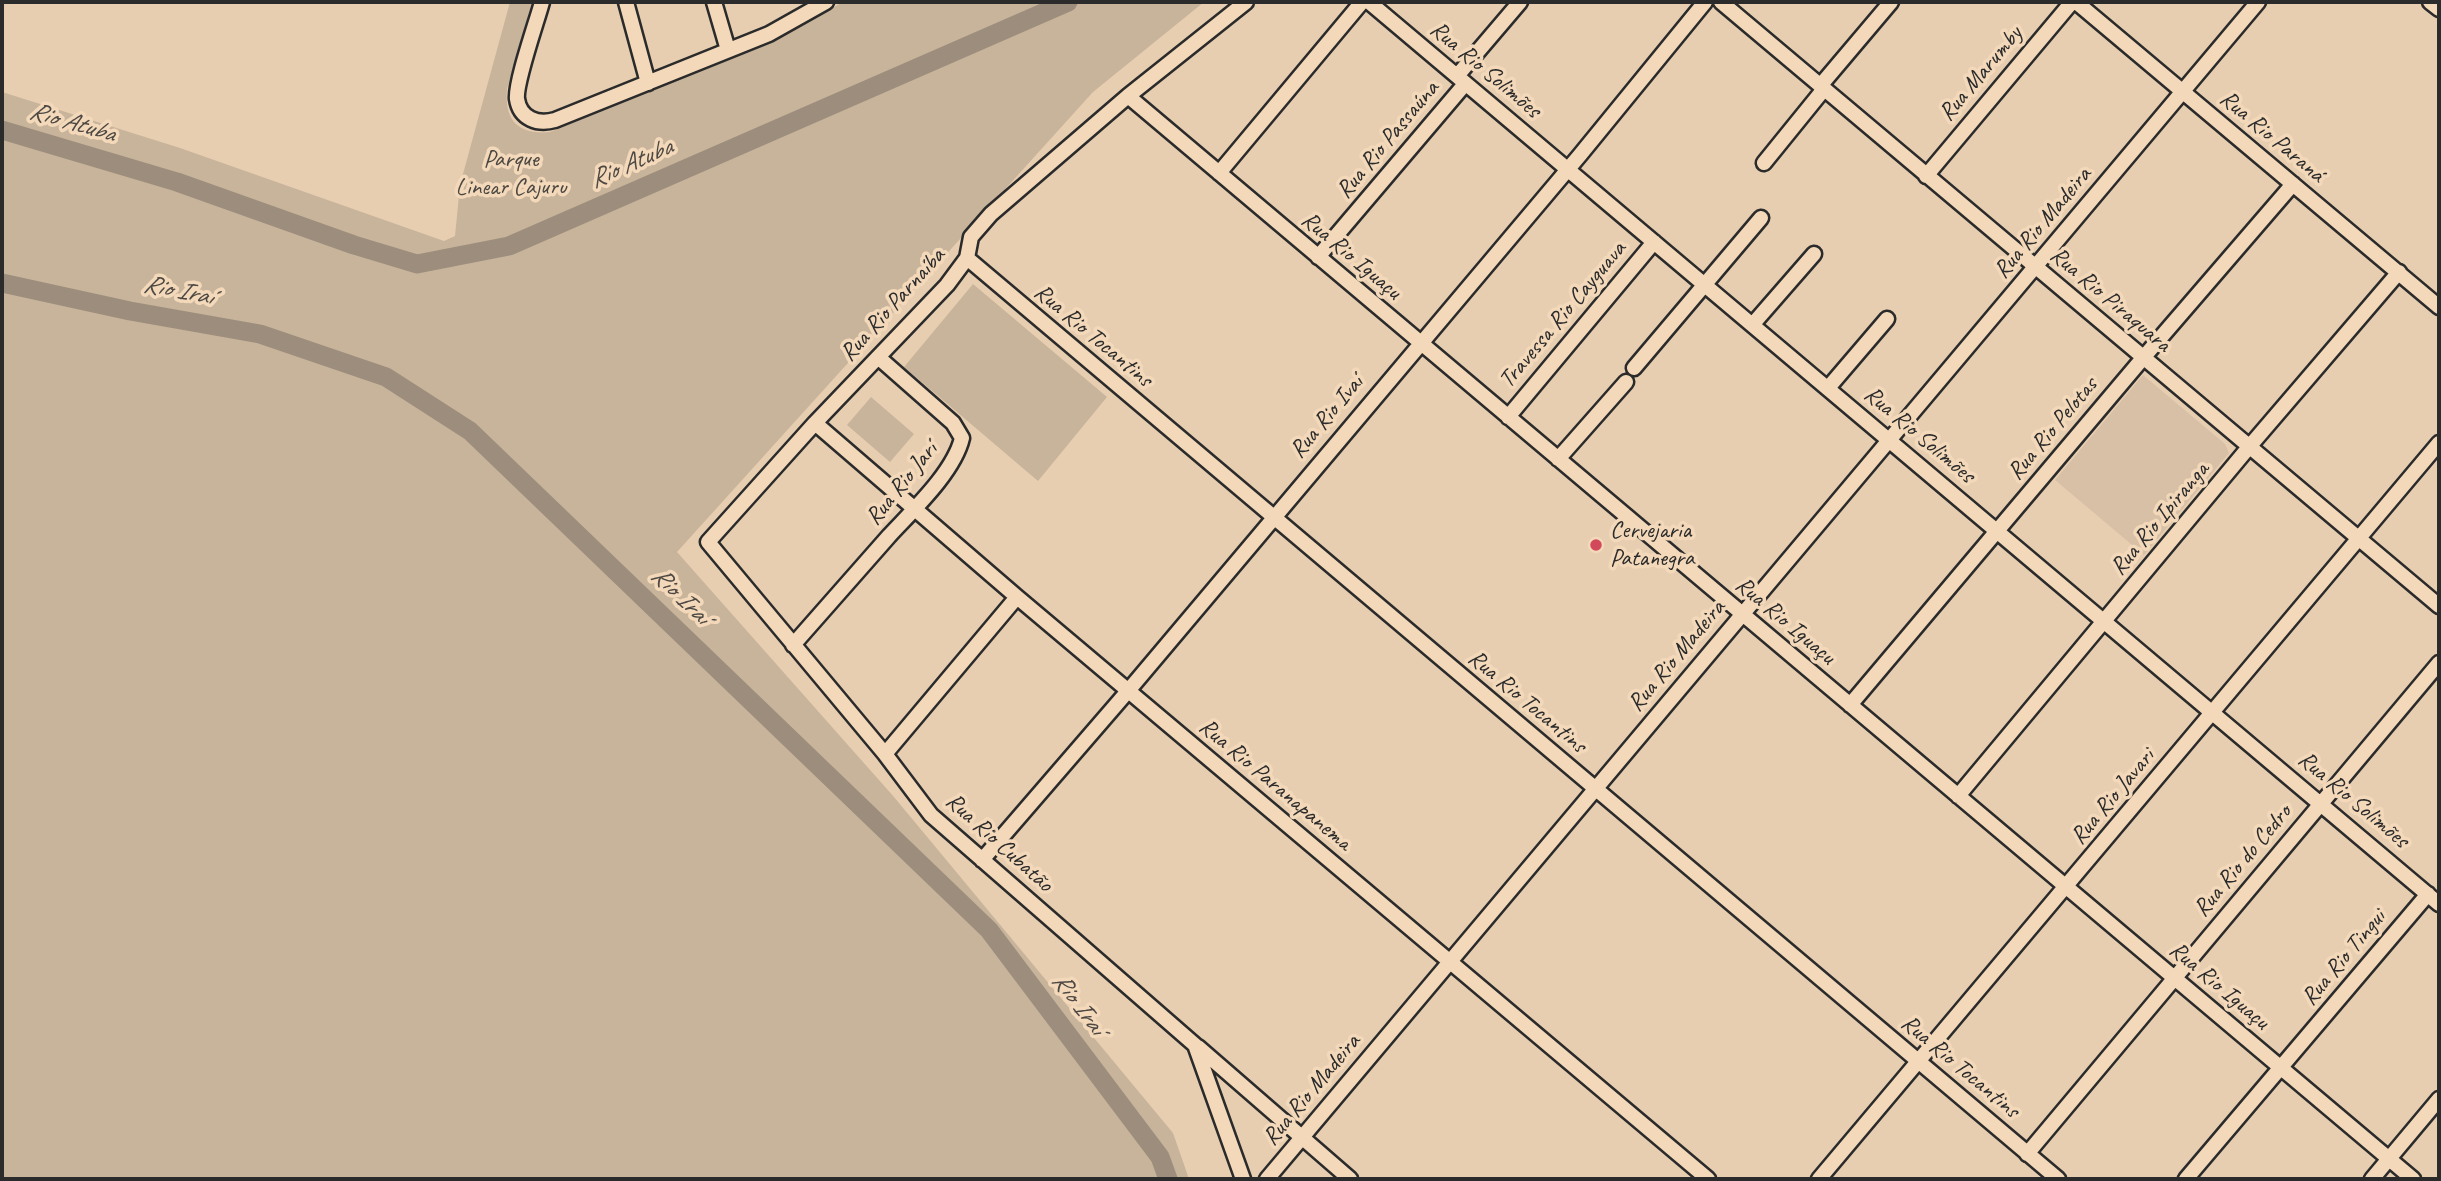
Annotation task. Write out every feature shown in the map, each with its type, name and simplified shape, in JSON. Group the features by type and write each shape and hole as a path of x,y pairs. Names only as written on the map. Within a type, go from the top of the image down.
{"street":[{"path":"542,2 517,94 520,107 527,117 540,122 555,120 769,34 799,9 826,2"},
{"path":"626,2 648,83"},
{"path":"714,2 729,50"},
{"name":"Rua Rio Parnaíba","path":"708,542 814,423 947,285 967,258 971,237 991,214 1129,96 1246,2"},
{"path":"1219,173 1362,2"},
{"name":"Rua Rio Solimões","path":"1369,2 2439,904"},
{"name":"Rua Rio Passaúna","path":"1318,257 1461,80 1520,2"},
{"name":"Rua Rio Ivaí","path":"982,860 1128,691 1705,2"},
{"name":"Rua Rio Piraquara","path":"1721,2 2439,606"},
{"path":"1764,163 1891,2"},
{"name":"Rua Rio Paraná","path":"2074,2 2439,307"},
{"name":"Rua Marumby","path":"1926,176 2074,2"},
{"name":"Rua Rio Madeira","path":"1267,1179 2258,2"},
{"name":"Rua Rio Iguaçu","path":"1129,96 2413,1179"},
{"name":"Rua Rio Pelotas","path":"1850,705 2293,184"},
{"path":"1634,368 1761,218"},
{"name":"Travessa Rio Cayguava","path":"1508,417 1654,242"},
{"path":"1753,324 1815,254"},
{"name":"Rua Rio Tocantins","path":"967,258 2058,1179"},
{"name":"Rua Rio Ipiranga","path":"1958,796 2399,272"},
{"path":"1828,387 1886,319"},
{"name":"Rua Rio Jarí","path":"793,645 946,471 959,450 962,438 953,423 878,357"},
{"path":"1558,459 1626,382"},
{"name":"Rua Rio Paranapanema","path":"814,423 1707,1179"},
{"name":"Rua Rio Javari","path":"1819,1179 2439,443"},
{"name":"Rua Rio Cubatão","path":"708,542 885,754 931,815 1195,1045 1243,1179"},
{"path":"885,754 1017,597"},
{"name":"Rua Rio do Cedro","path":"2027,1154 2439,663"},
{"name":"Rua Rio Tingui","path":"2186,1179 2428,894"},
{"path":"1195,1045 1350,1179"},
{"path":"2372,1179 2439,1099"}],"shaded area":[{"path":"2143,375 2225,444 2229,453 2144,555 2055,480"}],"green space":[{"name":"Parque Linear Cajuru","path":"510,2 532,2 507,89 508,110 516,124 522,128 550,132 780,37 843,2 1204,2 1093,92 677,552 894,797 1173,1133 1189,1179 2,1179 2,92 180,148 444,241 455,236 460,185"},
{"path":"973,284 1107,397 1038,481 904,367"},
{"path":"871,397 914,434 890,462 847,425"}],"waterway":[{"name":"Rio Atuba","path":"2,130 177,182 354,245 417,264 509,246 1068,2"},
{"name":"Rio Iraí","path":"2,283 130,311 260,334 386,377 470,431 989,930 1160,1157 1168,1179"}],"place":[{"name":"Cervejaria Patanegra","path":"1596,545"}]}
